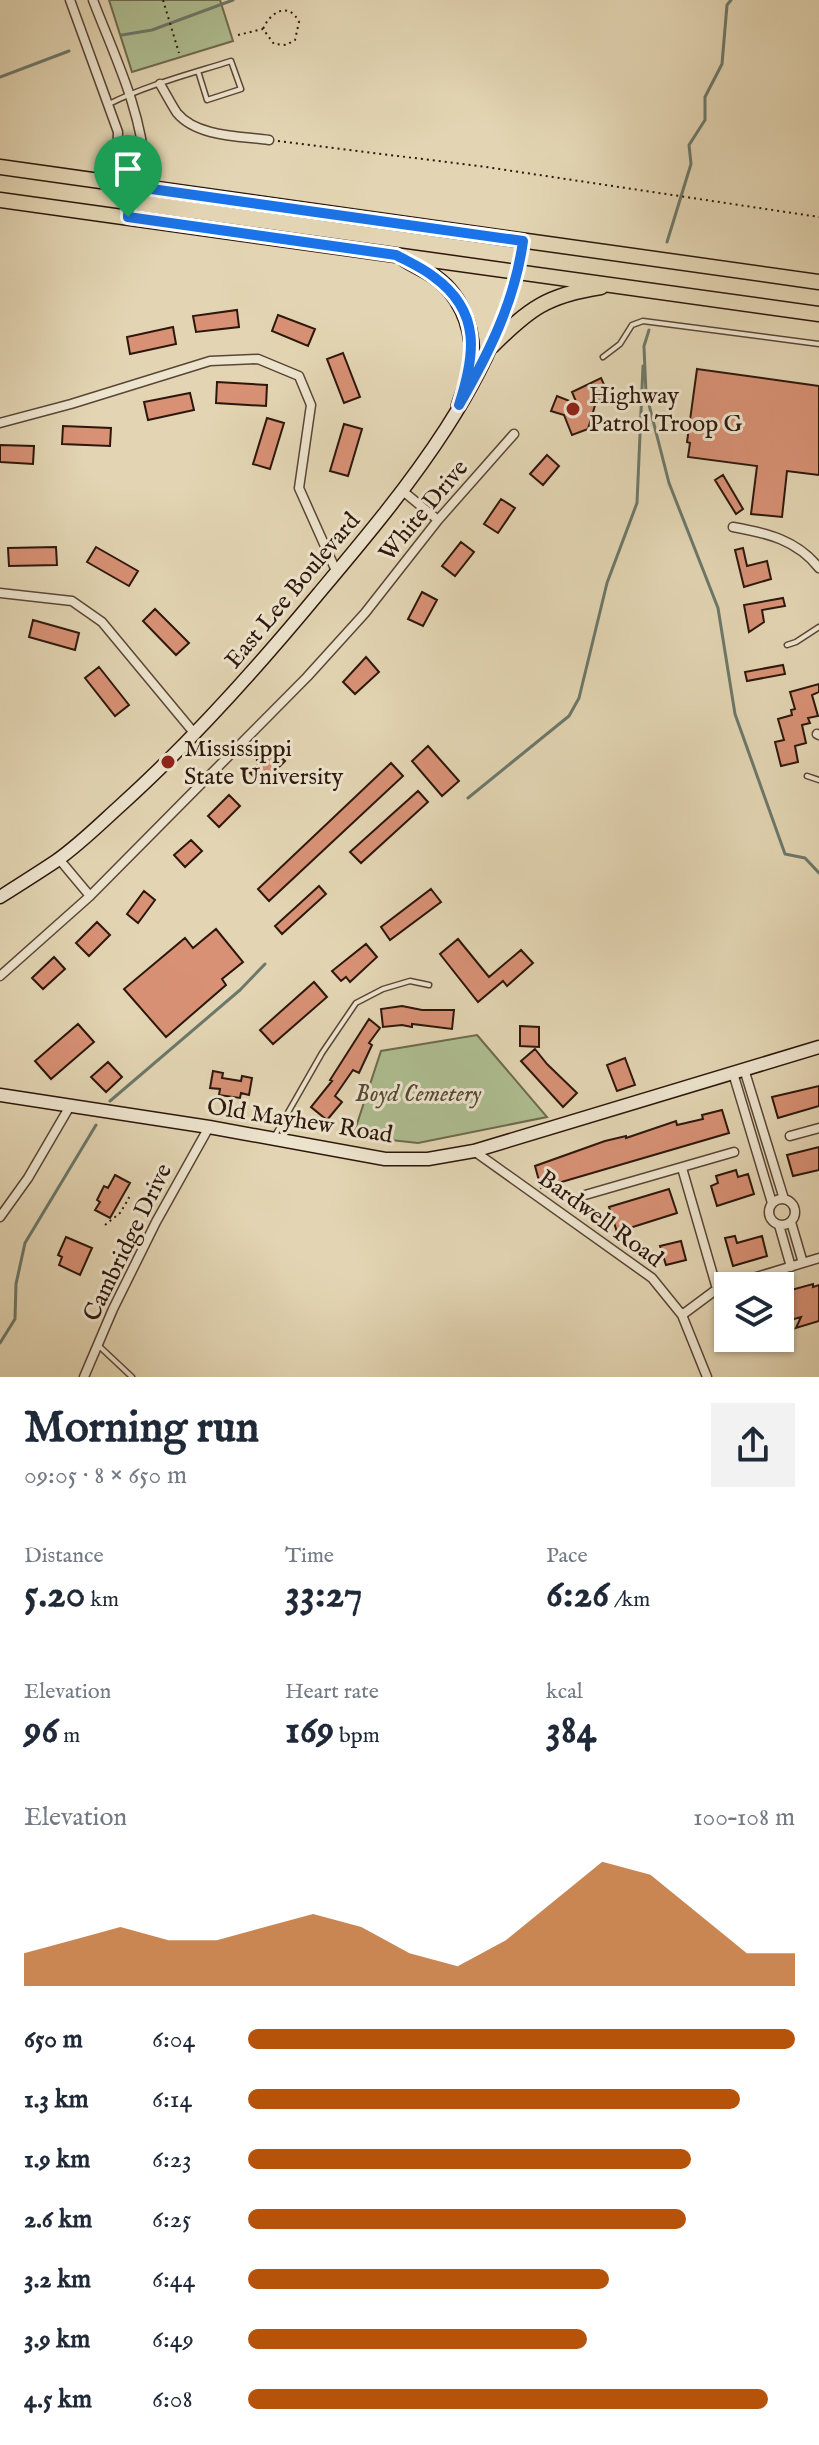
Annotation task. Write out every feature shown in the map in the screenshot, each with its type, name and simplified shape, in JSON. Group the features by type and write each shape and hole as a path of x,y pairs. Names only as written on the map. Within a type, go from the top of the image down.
{"main road":[{"path":"0,167 819,282"},
{"path":"0,200 819,314"},
{"path":"396,255 444,285 464,312 472,357 459,405"},
{"path":"492,346 525,313 542,303 562,295 615,285"}],"street":[{"path":"70,0 118,132 117,166 130,186 128,217"},
{"path":"93,0 138,119 145,170 130,186"},
{"path":"160,84 178,114 192,125 211,132 269,140"},
{"name":"East Lee Boulevard","path":"0,897 59,859 156,774 256,669 404,492 492,346 519,272 523,241"},
{"path":"0,423 210,361 258,359 299,376 311,405 299,488 337,573"},
{"name":"White Drive","path":"0,976 90,896 307,677 365,613 438,520 514,434"},
{"path":"404,492 438,520"},
{"path":"733,527 794,544 817,563"},
{"path":"0,593 72,601 102,622 195,734"},
{"path":"59,859 90,896"},
{"name":"Old Mayhew Road","path":"0,1095 209,1127 385,1159 428,1159 474,1151 819,1047"},
{"path":"739,1071 784,1199 795,1210 791,1222 803,1263"},
{"path":"739,1071 772,1203 770,1218 779,1225 791,1267"},
{"path":"0,1217 28,1178 70,1106"},
{"name":"Cambridge Drive","path":"84,1377 124,1287 209,1127"},
{"path":"790,1136 819,1128"},
{"name":"Bardwell Road","path":"474,1151 652,1278 682,1315 707,1377"},
{"path":"585,1195 734,1152"},
{"path":"682,1168 714,1279"},
{"path":"772,1203 784,1199"},
{"path":"779,1225 791,1222"},
{"path":"774,1272 819,1258"},
{"path":"682,1315 714,1291"}],"lane":[{"path":"109,104 129,94 198,71 231,61 241,89 207,100 198,71"},
{"path":"603,357 620,344 632,325 643,321 819,344"},
{"path":"787,645 819,627"},
{"path":"807,776 819,780"},
{"path":"273,1139 322,1053 356,1003 383,989 410,981 429,985"},
{"path":"99,1346 132,1377"}],"path":[{"path":"163,0 179,53"},
{"path":"288,9 299,22 295,40 286,45 274,44 263,29 267,20 280,10 288,9"},
{"path":"238,35 263,29"},
{"path":"269,140 486,167 819,217"},
{"path":"105,1225 120,1213 129,1198 126,1196"}],"green space":[{"path":"109,0 220,0 233,41 132,72"},
{"name":"Boyd Cemetery","path":"477,1035 547,1117 418,1143 353,1136 381,1051"}],"building":[{"path":"237,310 239,327 196,332 193,316"},
{"path":"278,315 315,329 308,346 272,331"},
{"path":"173,327 176,344 130,354 127,337"},
{"path":"343,353 360,397 344,403 327,359"},
{"path":"697,369 819,386 819,475 787,471 782,517 751,514 757,466 688,457 690,443 687,442"},
{"name":"Highway Patrol Troop G","path":"601,378 609,396 596,402 588,429 572,435 564,415 551,411 557,396 577,404 572,392"},
{"path":"217,382 267,385 266,406 216,403"},
{"path":"190,393 194,410 148,420 144,402"},
{"path":"267,418 284,423 270,469 253,464"},
{"path":"344,424 362,429 348,476 330,471"},
{"path":"63,426 111,428 110,446 62,444"},
{"path":"0,445 34,446 33,464 0,462"},
{"path":"547,455 559,466 543,485 530,474"},
{"path":"723,475 743,509 736,514 715,480"},
{"path":"501,499 515,508 498,533 484,524"},
{"path":"461,542 474,552 455,576 442,566"},
{"path":"56,547 57,565 9,566 8,548"},
{"path":"96,547 138,571 129,586 87,562"},
{"path":"743,548 747,566 767,561 771,579 744,587 735,550"},
{"path":"422,592 437,600 423,626 408,619"},
{"path":"783,598 785,606 762,610 764,622 749,632 744,605"},
{"path":"155,609 189,643 176,655 143,621"},
{"path":"33,620 79,633 75,650 29,637"},
{"path":"366,657 379,672 355,694 343,682"},
{"path":"783,665 785,674 747,681 745,672"},
{"path":"99,667 129,705 115,716 85,678"},
{"path":"819,684 819,692 812,695 818,716 808,718 810,723 802,725 806,743 795,746 798,762 781,766 775,742 784,740 778,719 792,715 791,710 795,709 790,692"},
{"path":"428,746 459,781 442,796 412,761"},
{"path":"273,750 285,761 262,784 250,773 265,752 268,755"},
{"path":"391,763 403,776 269,901 258,889"},
{"path":"418,791 428,802 361,863 350,852"},
{"path":"229,795 240,806 219,827 208,816"},
{"path":"191,840 202,851 185,867 174,855"},
{"path":"319,886 326,894 282,934 275,926"},
{"path":"431,889 441,902 390,940 381,927"},
{"path":"144,891 155,900 138,923 127,914"},
{"path":"97,922 110,935 89,956 76,943"},
{"path":"216,929 243,962 222,979 226,985 166,1037 124,989 185,938 193,948"},
{"path":"458,939 489,977 521,950 533,963 507,986 503,981 478,1002 440,954"},
{"path":"366,944 377,957 350,982 346,977 341,981 332,971"},
{"path":"54,957 65,969 43,989 32,978"},
{"path":"314,982 327,997 273,1044 260,1030"},
{"path":"402,1006 422,1010 454,1010 452,1029 412,1024 412,1027 383,1027 381,1009"},
{"path":"369,1019 380,1028 369,1043 372,1045 359,1073 353,1070 335,1096 342,1102 327,1120 311,1107 332,1081"},
{"path":"78,1024 94,1042 51,1079 35,1061"},
{"path":"520,1026 539,1027 539,1047 520,1046"},
{"path":"535,1049 577,1093 563,1107 521,1061"},
{"path":"625,1058 635,1085 617,1091 607,1065"},
{"path":"108,1062 122,1077 106,1092 91,1077"},
{"path":"213,1071 223,1073 222,1078 241,1081 242,1076 252,1078 249,1095 241,1093 240,1098 219,1095 220,1089 210,1088"},
{"path":"819,1086 819,1106 778,1118 772,1097"},
{"path":"722,1110 729,1133 541,1188 535,1166 605,1141 626,1138 676,1121 677,1125 703,1119 702,1115"},
{"path":"819,1147 819,1170 793,1176 787,1155"},
{"path":"736,1170 738,1177 748,1174 754,1194 717,1206 711,1186 718,1183 716,1176"},
{"path":"115,1175 130,1183 110,1218 95,1210 104,1186 108,1188"},
{"path":"669,1189 677,1213 617,1232 609,1207"},
{"path":"735,1236 737,1243 762,1236 767,1256 733,1266 725,1238"},
{"path":"66,1237 92,1248 80,1275 59,1265 62,1257 58,1255"},
{"path":"681,1241 686,1260 666,1265 660,1246"},
{"path":"819,1285 819,1321 796,1328 801,1317 794,1319 794,1289"}],"waterway":[{"path":"122,35 152,30 233,0"},
{"path":"667,242 691,164 689,145 705,120 705,97 722,64 727,5 731,0"},
{"path":"0,77 69,51"},
{"path":"644,346 649,330"},
{"path":"644,347 646,393 669,483 718,608 735,714 785,854 805,858 819,873"},
{"path":"468,798 569,716 579,698 607,583 637,503 643,366"},
{"path":"110,1101 240,990 265,964"},
{"path":"0,1343 15,1319 16,1284 25,1243 96,1125"}],"place":[{"name":"Highway Patrol Troop G","path":"573,409"},
{"name":"Mississippi State University","path":"168,762"}],"route":[{"path":"130,186 523,241 519,272 492,346 459,405 472,357 469,328 457,299 432,275 396,255 128,217 130,186"}]}
